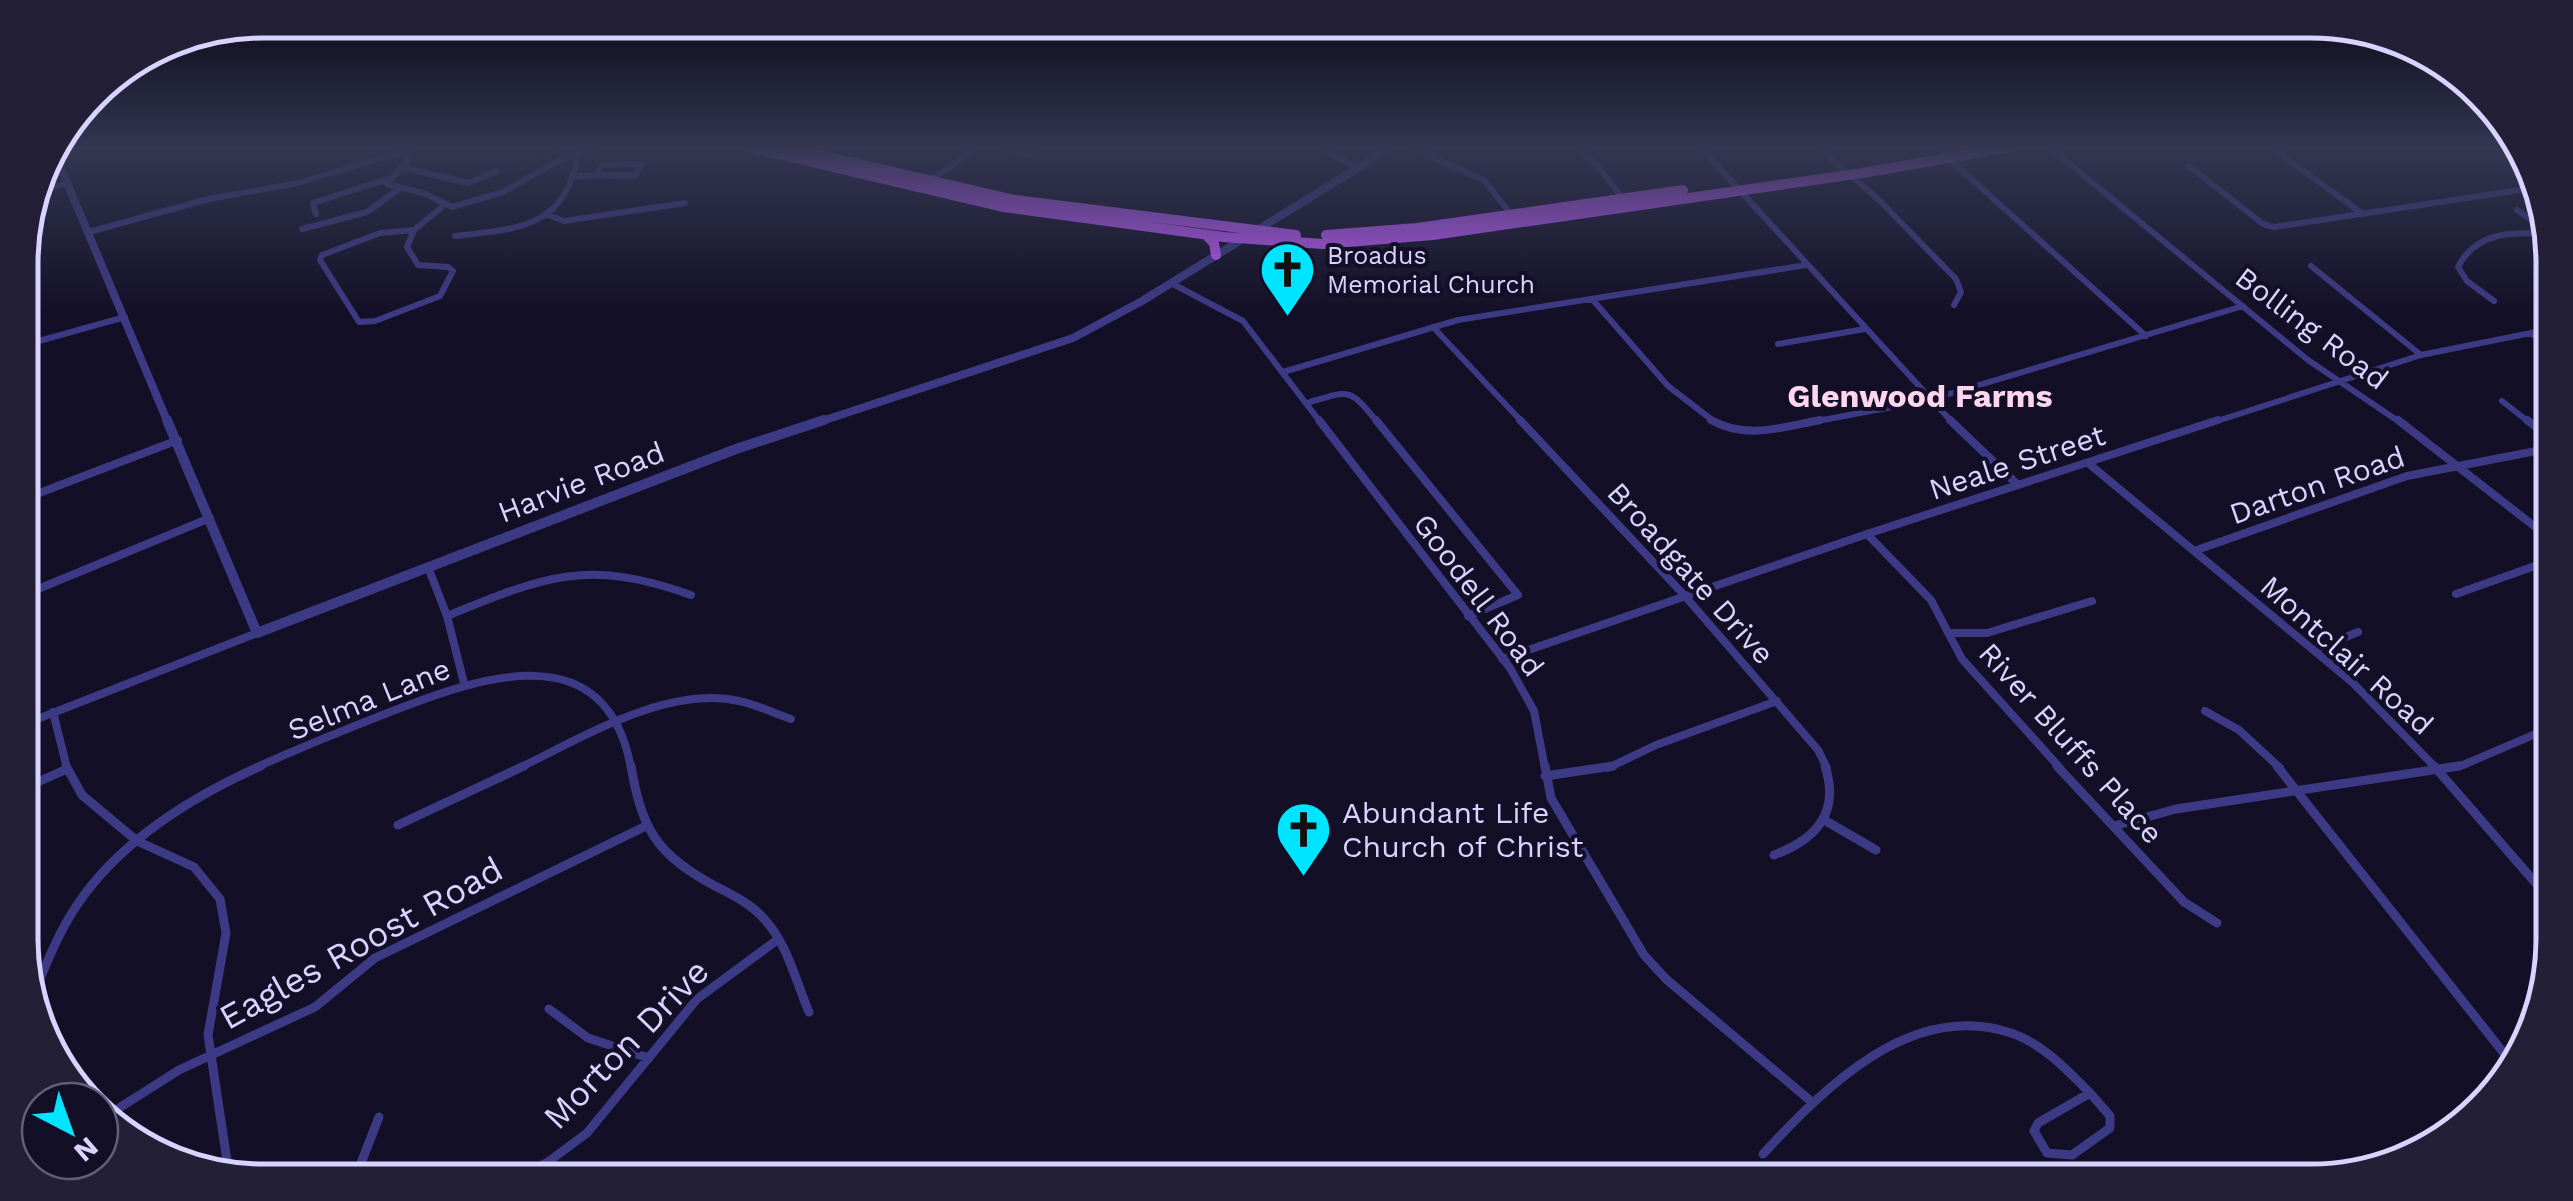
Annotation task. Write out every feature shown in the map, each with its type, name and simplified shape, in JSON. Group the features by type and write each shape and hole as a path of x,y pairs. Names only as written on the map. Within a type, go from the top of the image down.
{"main road":[{"path":"986,203 1296,244 1369,242 1626,203"},
{"path":"1037,203 1254,231 1349,234 1514,219"},
{"path":"1206,235 1214,243 1216,254"}],"street":[{"path":"38,718 257,633 77,203"},
{"path":"89,232 194,203"},
{"path":"313,203 316,214"},
{"path":"302,229 332,224 383,203"},
{"path":"438,203 443,206"},
{"path":"414,230 380,233 322,255 320,260 359,322 375,321 440,296 452,268 418,265 408,250 414,230 423,218 443,206 473,203"},
{"path":"455,236 513,229 548,215 560,203"},
{"path":"548,215 564,220 685,203"},
{"name":"Harvie Road","path":"257,633 736,449 1040,351 1092,329 1301,203"},
{"path":"1502,203 1514,219"},
{"path":"1752,203 1929,400 2018,485"},
{"path":"1882,203 1956,279 1961,292 1954,305"},
{"path":"1998,203 2146,336"},
{"name":"Bolling Road","path":"2118,203 2308,360 2456,464 2536,527"},
{"path":"2236,203 2263,224 2274,227 2435,203"},
{"path":"2349,203 2364,214"},
{"path":"2516,210 2532,221"},
{"path":"2494,301 2461,274 2458,266 2466,250 2486,238 2534,235"},
{"path":"1283,372 1434,327 1806,265"},
{"path":"2311,266 2421,355"},
{"name":"Goodell Road","path":"1171,283 1243,322 1502,659 1534,711 1545,776 1559,815 1644,955 1666,980 1813,1103"},
{"path":"1592,299 1623,339 1706,417 1731,429 1756,432 1929,400 2243,306"},
{"path":"38,341 125,317"},
{"name":"Broadgate Drive","path":"1434,327 1777,700 1827,766 1831,788 1826,822"},
{"path":"1778,344 1865,329"},
{"name":"Neale Street","path":"1502,659 1867,534 2340,380 2421,355 2536,332"},
{"path":"2531,333 2536,337"},
{"path":"1307,403 1346,391 1354,393 1518,595 1468,616"},
{"path":"2502,401 2536,427"},
{"path":"38,494 178,440"},
{"name":"Darton Road","path":"2194,551 2406,476 2536,451"},
{"name":"Montclair Road","path":"2088,463 2314,650 2408,737 2536,883"},
{"path":"38,589 210,518"},
{"name":"River Bluffs Place","path":"1867,534 1931,600 1972,673 2184,902 2217,923"},
{"path":"2456,594 2536,566"},
{"path":"428,567 447,616 464,682"},
{"path":"447,616 532,582 586,571 648,577 691,595"},
{"path":"1950,633 1987,632 2092,600"},
{"path":"2314,650 2358,632"},
{"name":"Selma Lane","path":"41,977 70,915 99,876 137,840 185,805 224,784 464,682 523,675 556,678 588,690 619,721"},
{"path":"398,825 619,721 673,702 719,698 755,704 791,719"},
{"path":"1545,776 1606,769 1656,745 1777,700"},
{"path":"2205,711 2238,730 2281,768 2504,1053"},
{"path":"53,712 66,769 82,795 137,840 194,867 220,899 226,934 210,1008 211,1056 227,1161"},
{"path":"619,721 646,826 677,864 764,918 809,1012"},
{"path":"2114,826 2176,809 2437,769 2478,759 2536,734"},
{"path":"38,782 66,769"},
{"path":"1774,856 1798,849 1826,822 1876,850"},
{"name":"Eagles Roost Road","path":"120,1107 179,1070 314,1007 375,958 646,826"},
{"name":"Morton Drive","path":"544,1164 587,1132 697,999 777,940"},
{"path":"549,1009 588,1038 650,1058"},
{"path":"1762,1154 1850,1073 1891,1048 1936,1028 1982,1026 2027,1040 2062,1064 2090,1094 2110,1116 2110,1128 2072,1154 2047,1153 2036,1140 2034,1131 2038,1123 2090,1094"},
{"path":"360,1164 378,1117"}],"waterway":[{"path":"133,217 184,203"}],"place":[{"name":"Broadus Memorial Church","path":"1288,318"},
{"name":"Abundant Life Church of Christ","path":"1303,878"}],"district":[{"name":"Glenwood Farms","path":"1920,396"}]}
